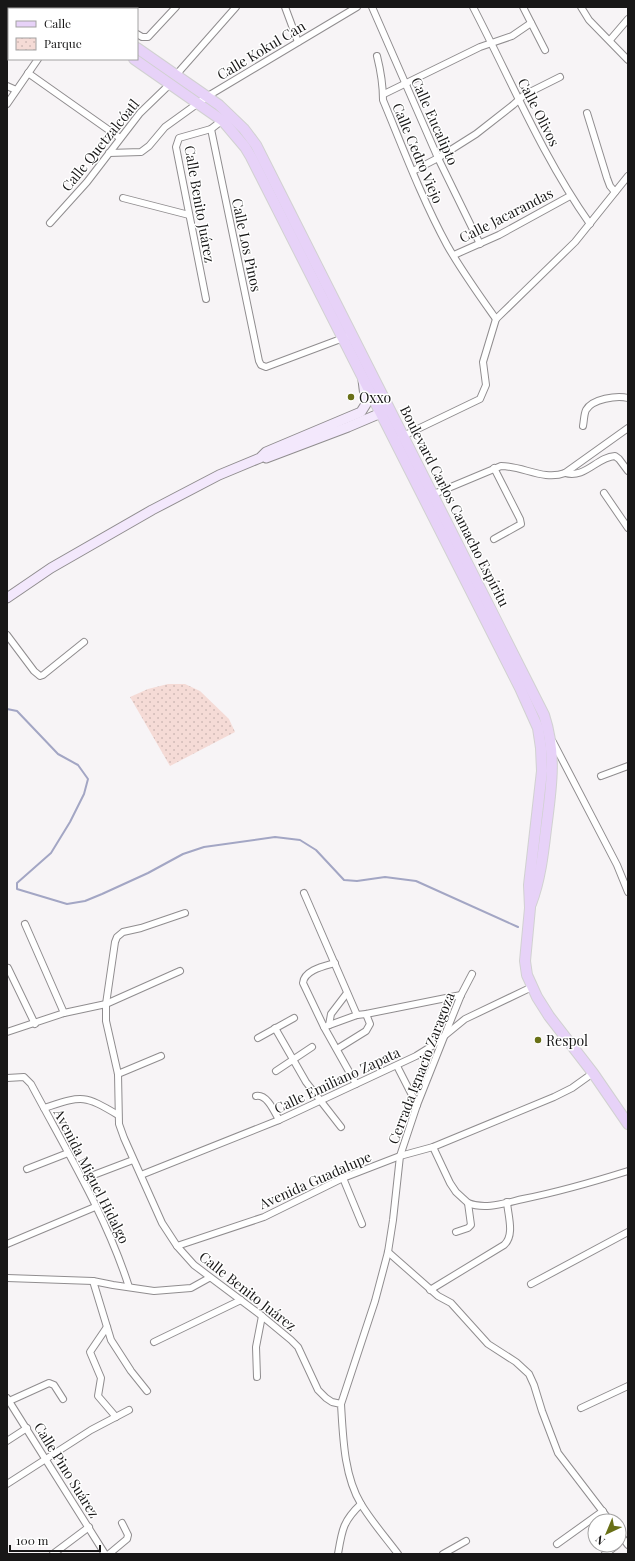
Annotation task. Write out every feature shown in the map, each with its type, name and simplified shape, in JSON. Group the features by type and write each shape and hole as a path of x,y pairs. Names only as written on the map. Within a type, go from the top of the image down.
{"main road":[{"name":"Boulevard Carlos Camacho Espíritu","path":"138,49 208,96 227,117 258,168 363,379 386,411"},
{"name":"Boulevard Carlos Camacho Espíritu","path":"135,60 199,103 227,117 244,129 261,153 352,334 386,411 517,681 538,728 542,770 529,885 530,908 525,961 527,976 549,1016 593,1074 628,1124"},
{"path":"260,458 266,452 361,412 366,404 363,379"},
{"path":"364,409 368,419"},
{"path":"7,598 76,553 218,475 260,458 268,458 386,411"},
{"name":"Boulevard Carlos Camacho Espíritu","path":"399,437 434,494 541,708 550,737 552,777 538,886 530,908"}],"street":[{"path":"138,34 148,37 176,7"},
{"path":"176,75 236,7"},
{"path":"285,7 298,42"},
{"name":"Calle Kokul Can","path":"109,153 141,152 149,146 164,127 208,96 357,7"},
{"name":"Calle Eucalipto","path":"372,7 438,158 480,244"},
{"name":"Calle Olivos","path":"473,7 492,43 518,100 570,196 590,224"},
{"path":"523,7 545,50"},
{"path":"581,7 589,20 627,56"},
{"path":"610,40 627,21"},
{"name":"Calle Cedro Viejo","path":"496,319 474,288 430,211 383,100 384,94 480,46 512,36 531,23"},
{"path":"377,56 384,94"},
{"path":"7,104 37,60"},
{"path":"28,73 120,138"},
{"path":"413,171 438,158 482,130 524,94 560,76"},
{"name":"Calle Quetzalcóatl","path":"50,223 87,182 140,113 170,84"},
{"path":"7,86 16,90"},
{"path":"587,113 607,178 610,186 615,192"},
{"name":"Calle Benito Juárez","path":"206,299 176,147 177,140 182,136 211,129 227,117"},
{"name":"Calle Los Pinos","path":"211,129 259,362 261,365 266,367 343,339"},
{"path":"399,437 480,399 486,385 483,362 496,319 575,242 628,176"},
{"name":"Calle Jacarandas","path":"454,255 523,223 570,196"},
{"path":"123,198 189,215"},
{"path":"343,339 352,334"},
{"path":"583,426 586,410 599,400 624,396 628,398"},
{"path":"434,494 500,466 510,466 548,476 558,476 565,473 628,428"},
{"path":"565,473 577,474 615,456 628,471"},
{"path":"494,468 520,519 521,524 494,539"},
{"path":"604,493 628,528"},
{"path":"7,635 34,672 40,676 84,642"},
{"path":"550,737 617,865 628,892"},
{"path":"601,776 628,766"},
{"path":"304,893 357,1015"},
{"name":"Calle Benito Juárez","path":"185,913 141,928 123,932 117,936 114,946 106,1004 106,1021 118,1074 118,1115 124,1138 162,1222 177,1246 191,1262 209,1278 262,1316 298,1347 313,1380 322,1394 332,1402 341,1404"},
{"path":"25,924 64,1013"},
{"path":"335,963 308,973 303,980 304,986 327,1026 337,1049 356,1084"},
{"path":"8,968 34,1024"},
{"path":"7,1032 64,1013 106,1004 180,971"},
{"name":"Cerrada Ignacio Zaragoza","path":"341,1404 375,1301 388,1252 400,1156 417,1105 461,995 472,974"},
{"name":"Calle Emiliano Zapata","path":"140,1175 279,1120 396,1066 416,1056 444,1037 465,1019 532,987"},
{"path":"327,1026 332,1014 347,993"},
{"path":"327,1026 357,1015 461,995"},
{"path":"337,1049 366,1031 370,1024 366,1014"},
{"path":"258,1038 294,1018"},
{"path":"275,1028 306,1082 341,1127"},
{"path":"276,1071 312,1047"},
{"path":"118,1074 161,1056"},
{"path":"396,1066 417,1105"},
{"name":"Avenida Guadalupe","path":"177,1246 264,1217 343,1178 400,1156 433,1147 554,1097 572,1088 593,1074"},
{"name":"Avenida Miguel Hidalgo","path":"7,1078 21,1076 27,1078 31,1084 83,1179 95,1207 115,1246 129,1288"},
{"path":"256,1096 261,1096 266,1100 279,1120"},
{"path":"44,1108 70,1100 87,1099 96,1102 118,1115"},
{"path":"433,1147 450,1183 456,1192 468,1203 476,1206 507,1202 562,1191 628,1171"},
{"path":"27,1169 68,1153"},
{"path":"83,1179 133,1160"},
{"path":"343,1178 362,1224"},
{"path":"430,1290 504,1245 508,1241 510,1232 507,1202"},
{"path":"456,1232 468,1228 471,1225 472,1219 468,1203"},
{"path":"7,1244 95,1207"},
{"path":"531,1284 628,1232"},
{"path":"388,1252 430,1290 451,1303 488,1344 521,1366 529,1374 558,1453 603,1511 557,1544"},
{"path":"7,1278 93,1281 154,1291 184,1290 191,1288 209,1278"},
{"path":"93,1281 111,1340 116,1350 147,1391"},
{"path":"154,1342 241,1300"},
{"path":"257,1377 256,1347 262,1316"},
{"path":"107,1327 90,1352 101,1378 98,1396 116,1417"},
{"path":"8,1401 51,1382 63,1399"},
{"path":"581,1408 628,1386"},
{"name":"Calle Pino Suárez","path":"8,1401 27,1428 105,1554"},
{"path":"341,1404 342,1427 349,1475 361,1504 398,1554"},
{"path":"7,1484 91,1430 129,1410"},
{"path":"7,1441 27,1428"},
{"path":"338,1554 346,1520 361,1504"},
{"path":"109,1554 127,1539 128,1535 122,1523"},
{"path":"53,1554 88,1527"},
{"path":"443,1554 466,1541"}],"green space":[{"path":"168,684 185,684 200,691 229,719 235,732 170,766 130,697 148,689"}],"waterway":[{"path":"7,709 17,711 58,754 78,765 88,779 84,794 70,822 51,853 17,883 17,889 67,904 85,901 148,873 183,854 204,847 275,837 300,840 316,850 344,880 357,881 385,877 416,881 518,927"}],"place":[{"name":"Oxxo","path":"351,397"},
{"name":"Respol","path":"538,1040"}]}
